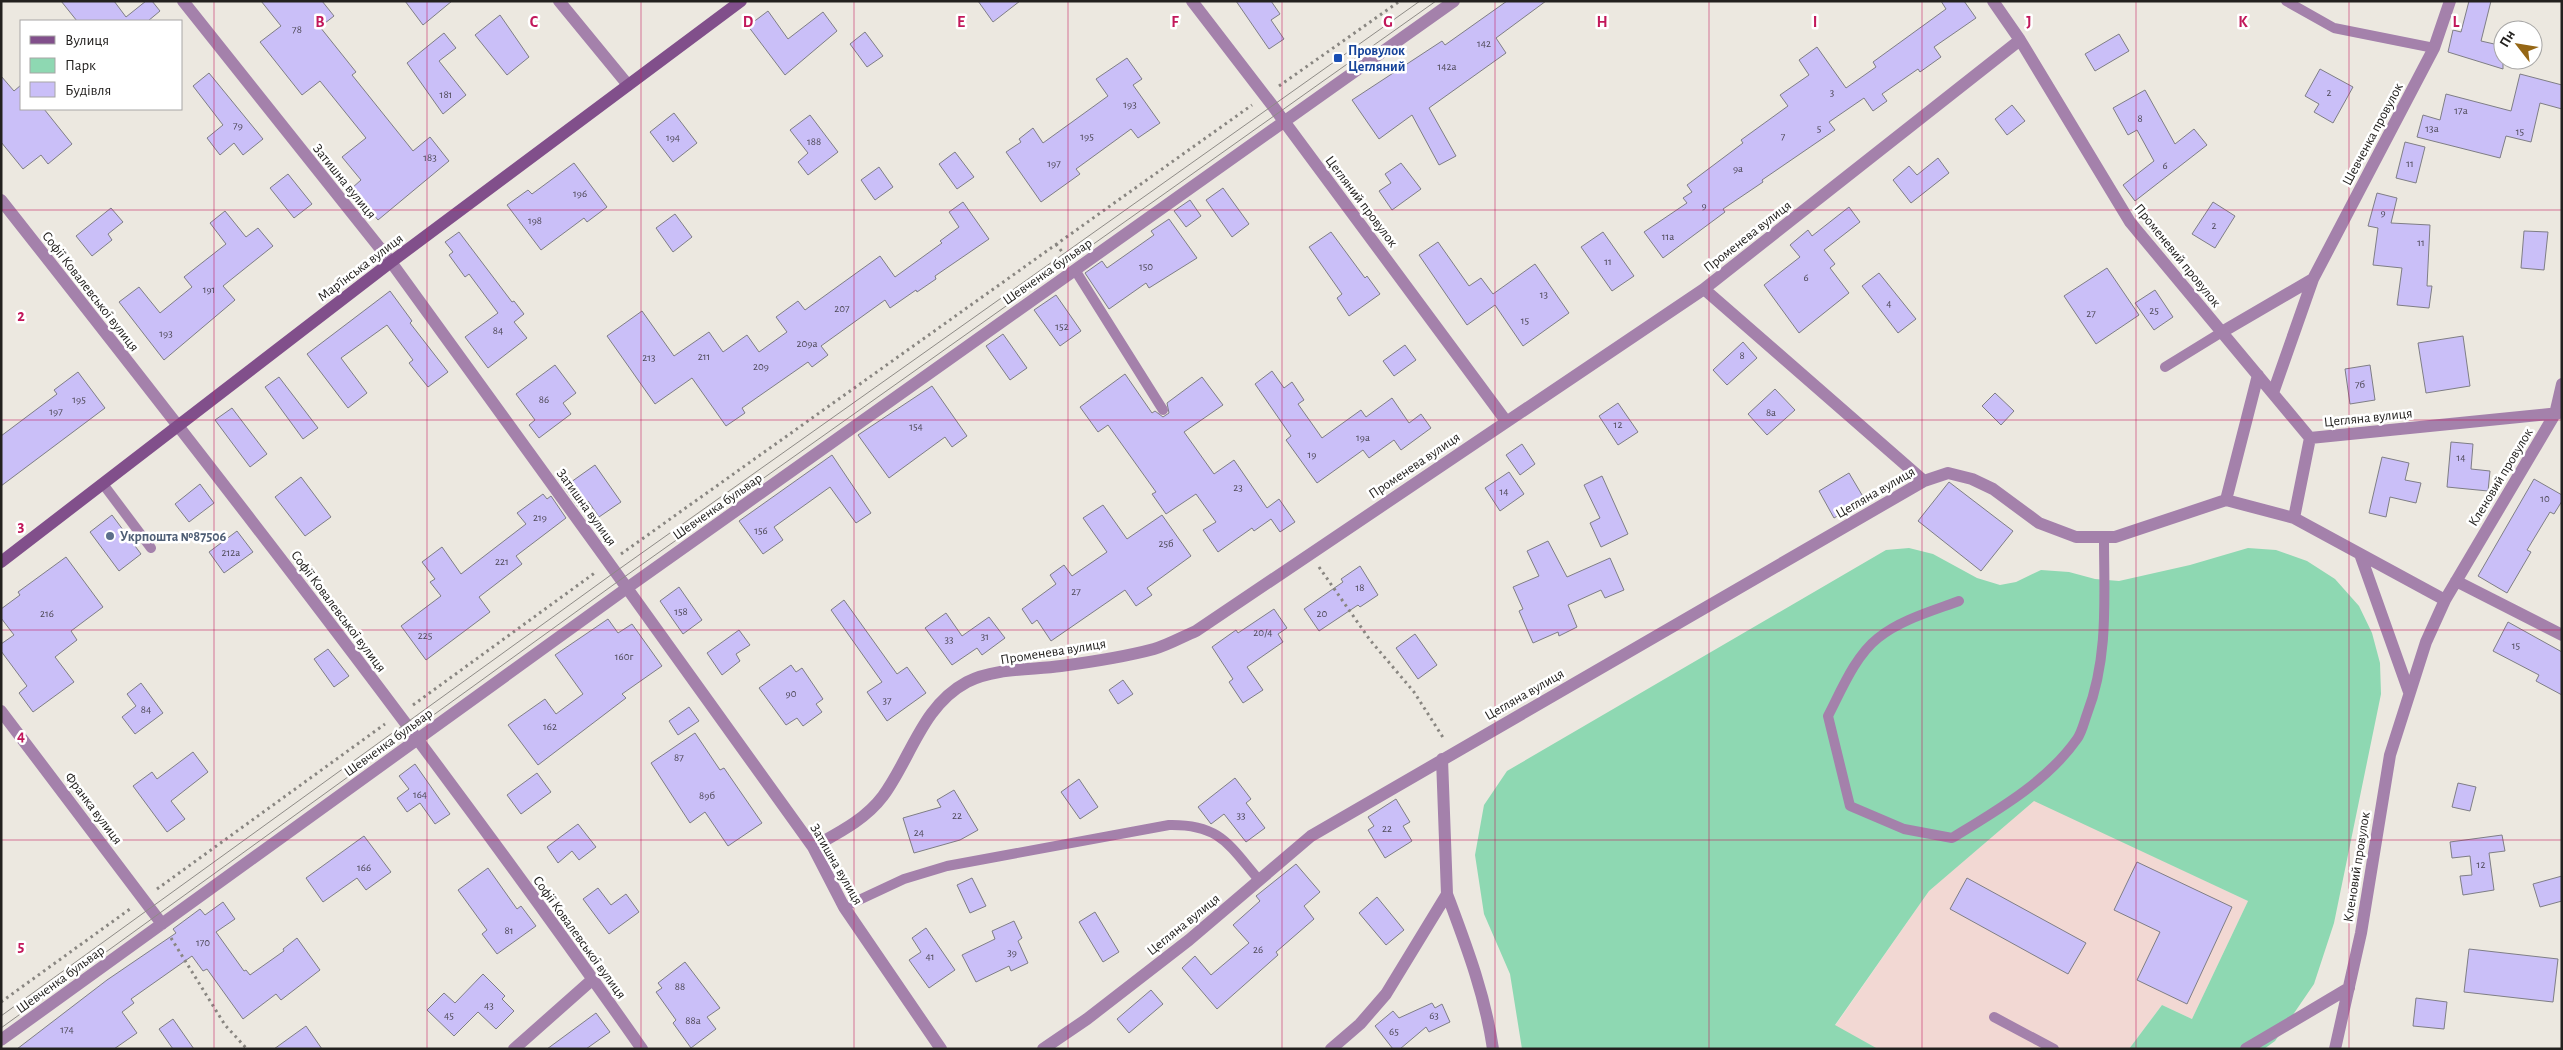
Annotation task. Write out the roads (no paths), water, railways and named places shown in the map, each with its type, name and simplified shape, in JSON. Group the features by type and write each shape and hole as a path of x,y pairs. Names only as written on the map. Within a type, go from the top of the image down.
{"street":[{"name":"Затишна вулиця","path":"183,1 390,262 627,588 813,847 844,907 941,1049"},
{"path":"559,1 628,84"},
{"name":"Мар'їнська вулиця","path":"1,562 390,262 741,1"},
{"name":"Цегляний провулок","path":"1192,1 1284,121 1506,421"},
{"name":"Шевченка бульвар","path":"1,1040 627,588 1454,1"},
{"name":"Променевий провулок","path":"1993,1 2020,40 2130,222 2310,438"},
{"name":"Шевченка провулок","path":"2273,393 2313,279 2434,48 2450,1"},
{"name":"Променева вулиця","path":"813,847 857,822 882,798 904,763 926,720 944,698 968,682 995,674 1063,666 1155,649 1196,631 1704,288 2020,40"},
{"name":"Софії Ковалевської вулиця","path":"1,200 178,424 418,739 642,1049"},
{"path":"2222,332 2313,279"},
{"path":"1704,288 1924,480"},
{"path":"2258,375 2226,500 2294,518 2445,600"},
{"path":"2558,413 2562,384"},
{"name":"Цегляна вулиця","path":"2294,518 2310,438 2558,413"},
{"name":"Кленовий провулок","path":"2335,1049 2361,934 2390,755 2426,642 2445,600 2558,413"},
{"name":"Цегляна вулиця","path":"1043,1049 1087,1019 1189,940 1311,836 1924,480 1948,473 1972,479 1993,489 2039,524 2076,536 2115,537 2226,500"},
{"path":"2360,554 2409,692"},
{"path":"2456,581 2562,636"},
{"name":"Франка вулиця","path":"1,711 162,924"},
{"path":"1448,756 1447,894 1476,971 1488,1012 1493,1049"},
{"path":"1331,1049 1360,1024 1386,994 1447,894"},
{"path":"514,1049 593,979"},
{"path":"2246,1049 2349,988"}],"lane":[{"path":"2286,1 2334,28 2434,48"},
{"path":"1075,270 1163,410"},
{"path":"2165,367 2222,332"},
{"path":"103,484 151,548"},
{"path":"1958,601 1909,620 1877,638 1850,672 1828,716 1850,806 1904,829 1952,838 1987,817 2048,772 2078,738 2095,694 2104,647 2104,537"},
{"path":"844,907 904,879 947,866 1169,825 1190,824 1209,830 1226,840 1259,880"},
{"path":"1994,1017 2054,1049"}],"tram line":[{"path":"1,1016 615,572 1420,1"},
{"path":"1,1028 620,580 1436,1"}],"place":[{"name":"Провулок Цегляний","path":"1338,58"},
{"name":"Укрпошта №87506","path":"110,536"}]}
